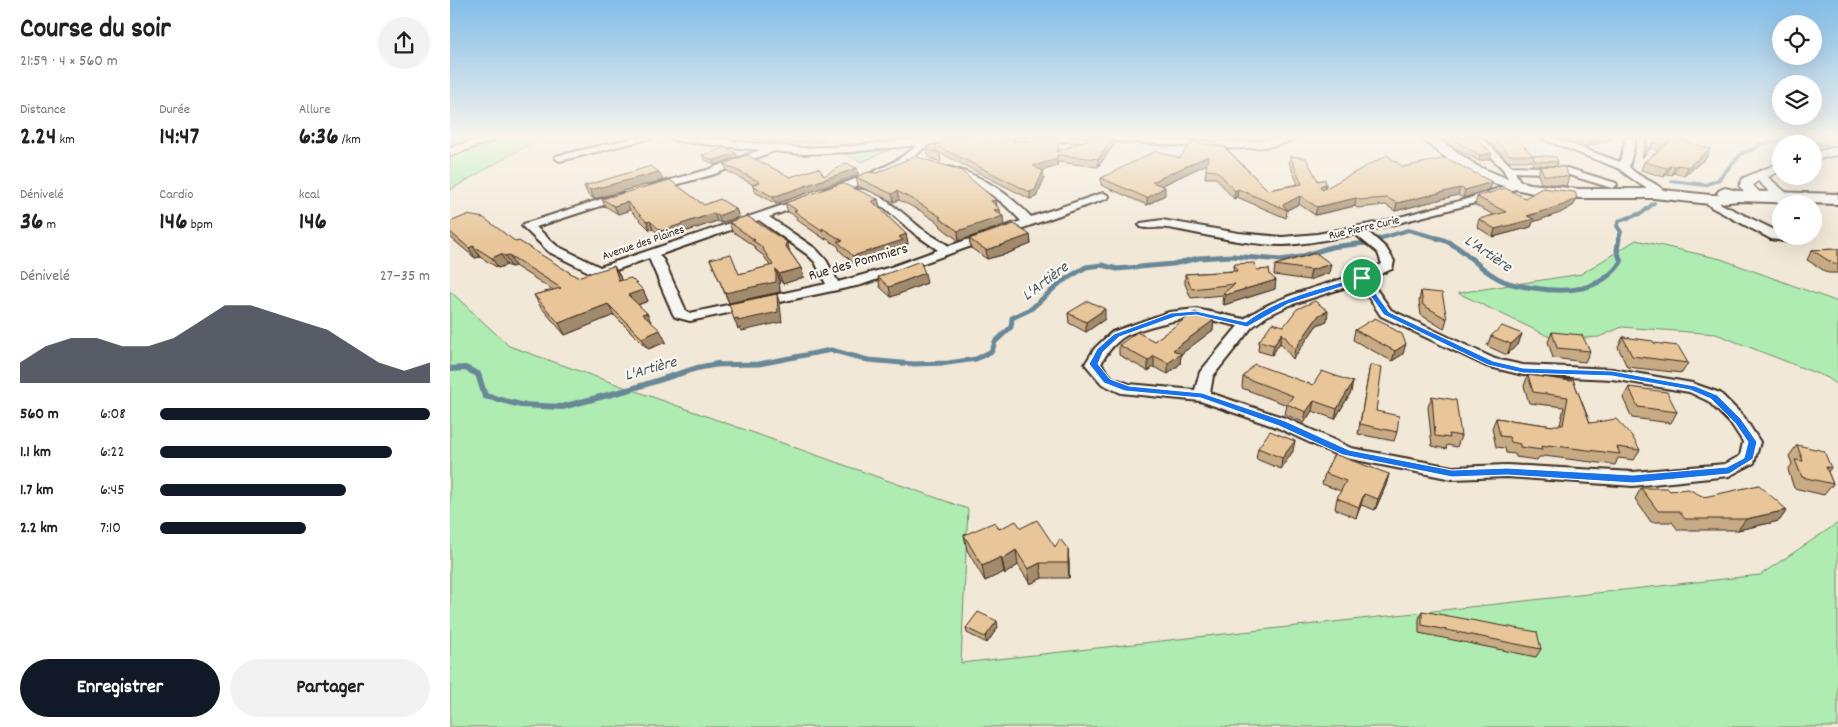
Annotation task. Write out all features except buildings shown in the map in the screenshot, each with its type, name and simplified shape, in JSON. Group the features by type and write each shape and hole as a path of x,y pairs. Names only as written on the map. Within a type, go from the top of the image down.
{"main road":[{"path":"1479,172 1517,185 1564,193 1662,194 1677,197 1708,198 1738,196"},
{"path":"1662,194 1671,192 1772,196"},
{"path":"1822,198 1838,199"}],"street":[{"name":"Avenue des Plaines","path":"711,172 598,203 528,226 553,248 596,270 611,269 845,186 878,172"},
{"path":"952,172 991,187 1007,198 1028,222"},
{"path":"1510,172 1517,185"},
{"path":"1571,172 1612,185"},
{"path":"1756,196 1746,186 1752,178 1769,172"},
{"path":"1593,194 1612,185 1625,173"},
{"path":"1625,173 1644,194"},
{"path":"1625,173 1648,182 1662,194"},
{"path":"1760,176 1782,195"},
{"name":"Rue Pierre Curie","path":"1145,225 1162,223 1239,237 1282,241 1362,234 1517,185"},
{"path":"845,186 889,206 919,232 947,250"},
{"name":"Rue des Pommiers","path":"652,254 658,261 680,314 684,316 700,316 834,288 895,270 1104,196"},
{"path":"1708,198 1715,205 1772,234"},
{"path":"761,216 812,252 820,260 834,288"},
{"path":"1202,396 1205,375 1247,324 1262,313 1285,302 1362,278 1388,266 1389,260 1385,254 1362,234"},
{"path":"1247,324 1196,313 1174,315 1117,336 1100,351 1093,364 1107,381 1128,389 1202,396 1282,423 1347,452 1452,474 1507,471 1633,479 1729,470 1748,459 1752,442 1738,421 1714,397 1692,388 1612,374 1523,370 1491,363 1386,313 1362,278"}],"green space":[{"path":"450,172 481,172 450,190"},
{"path":"1636,240 1721,259 1838,302 1838,385 1828,378 1716,334 1622,327 1599,337 1556,340 1458,293 1581,274"},
{"path":"450,291 509,346 968,509 961,663 1760,575 1838,523 1838,727 450,727"}],"waterway":[{"name":"L'Artière","path":"1672,181 1705,185 1718,180 1725,172"},
{"name":"L'Artière","path":"1618,239 1621,232 1617,226 1619,221 1642,213 1654,203"},
{"name":"L'Artière","path":"1379,239 1408,230 1442,239"},
{"name":"L'Artière","path":"713,365 759,364 831,350 868,360 913,364 948,363 976,359 992,351 995,342 1011,327 1012,318 1031,309 1061,282 1086,267 1102,265 1117,269 1173,264 1199,258 1232,256 1281,260 1300,257 1331,247 1366,243 1383,238"},
{"name":"L'Artière","path":"1437,238 1454,245 1486,271 1503,281 1546,290 1582,288 1593,285 1613,272 1621,262 1617,250 1619,238"},
{"name":"L'Artière","path":"713,365 718,364"},
{"name":"L'Artière","path":"450,369 465,368 478,374 485,396 521,405 562,407 713,365"}],"route":[{"path":"1362,278 1386,313 1491,363 1523,370 1612,374 1692,388 1714,397 1738,421 1752,442 1748,459 1729,470 1633,479 1507,471 1452,474 1347,452 1282,423 1202,396 1128,389 1107,381 1093,364 1100,351 1117,336 1174,315 1196,313 1247,324 1262,313 1285,302 1362,278"}]}
